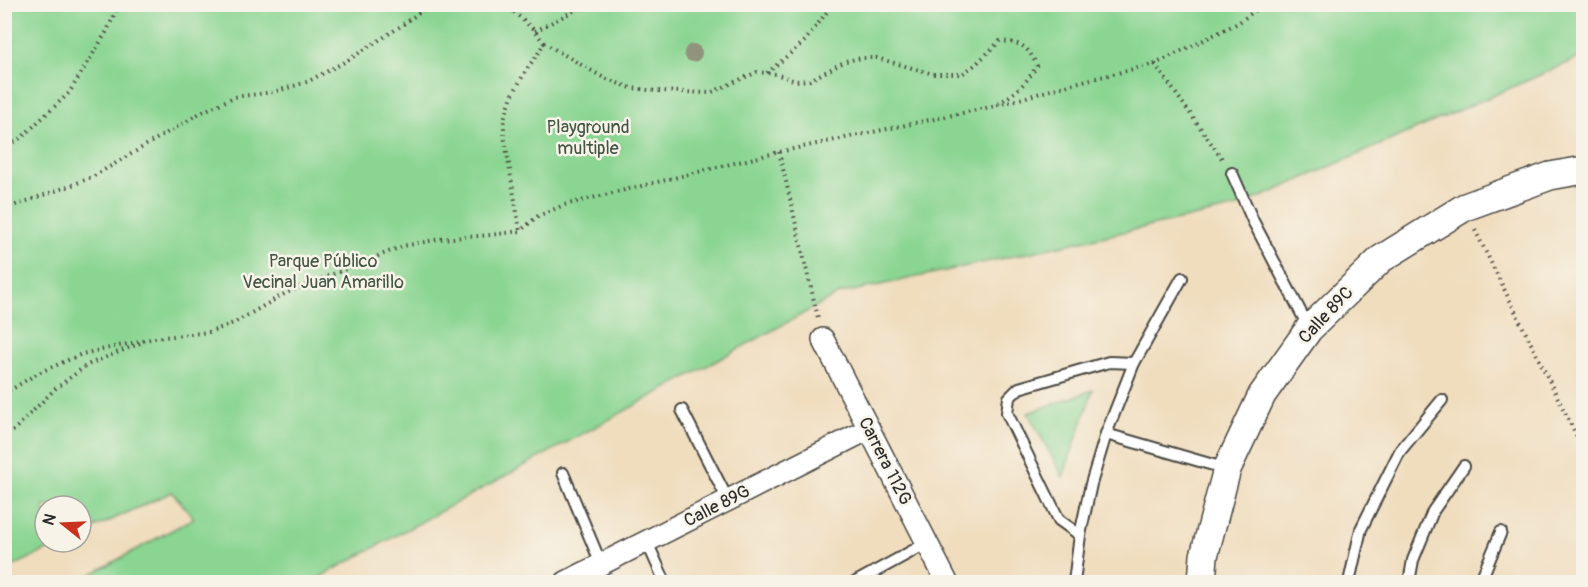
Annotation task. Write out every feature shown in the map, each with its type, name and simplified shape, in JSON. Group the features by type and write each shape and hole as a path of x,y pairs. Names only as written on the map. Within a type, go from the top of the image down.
{"street":[{"name":"Calle 89C","path":"1202,582 1204,556 1227,469 1262,395 1309,329 1381,259 1465,207 1550,176 1584,171"},
{"name":"Carrera 112G","path":"823,339 947,582"},
{"name":"Calle 89G","path":"566,582 869,429"}],"lane":[{"path":"1232,173 1253,221 1309,329"},
{"path":"1074,582 1080,535 1091,484 1106,434 1134,363 1182,278"},
{"path":"1080,535 1059,520 1007,413 1009,398 1019,388 1109,362 1134,363"},
{"path":"1349,582 1361,529 1400,451 1442,400"},
{"path":"682,410 728,500"},
{"path":"1106,434 1227,469"},
{"path":"1409,582 1413,560 1433,511 1464,466"},
{"path":"563,473 602,564"},
{"path":"1480,582 1501,532"},
{"path":"646,542 665,582"},
{"path":"855,582 927,543"}],"path":[{"path":"4,148 22,137 69,93 107,31 119,4"},
{"path":"4,209 94,176 202,112 234,98 274,92 307,82 348,60 431,4"},
{"path":"505,4 536,31 544,43 597,74 631,88 657,92 710,93 757,72 776,74 796,81 810,80 846,61 862,58 877,58 933,74 962,74 1000,41 1025,47 1031,52 1037,66 1022,87 995,106"},
{"path":"536,31 587,4"},
{"path":"767,73 805,41 833,4"},
{"path":"4,394 38,374 82,354 155,338 209,332 234,323 286,292 402,246 440,239 520,231 538,216 564,205 779,152 995,106 1075,83 1155,64 1238,24 1264,4"},
{"path":"520,231 504,135 504,119 512,96 544,43"},
{"path":"1155,64 1232,173"},
{"path":"779,152 823,339"},
{"path":"1465,207 1481,244 1584,451"},
{"path":"4,440 54,389 87,365 155,338"},
{"path":"4,411 4,426"}],"green space":[{"name":"Parque Público Vecinal Juan Amarillo","path":"1583,4 1584,55 1238,207 839,294 311,582 77,582 194,518 172,492 93,528 93,494 33,494 33,554 39,554 5,570 4,5"},
{"path":"1093,390 1063,477 1028,413"}],"park label":[{"name":"Playground multiple","path":"588,137"}]}
